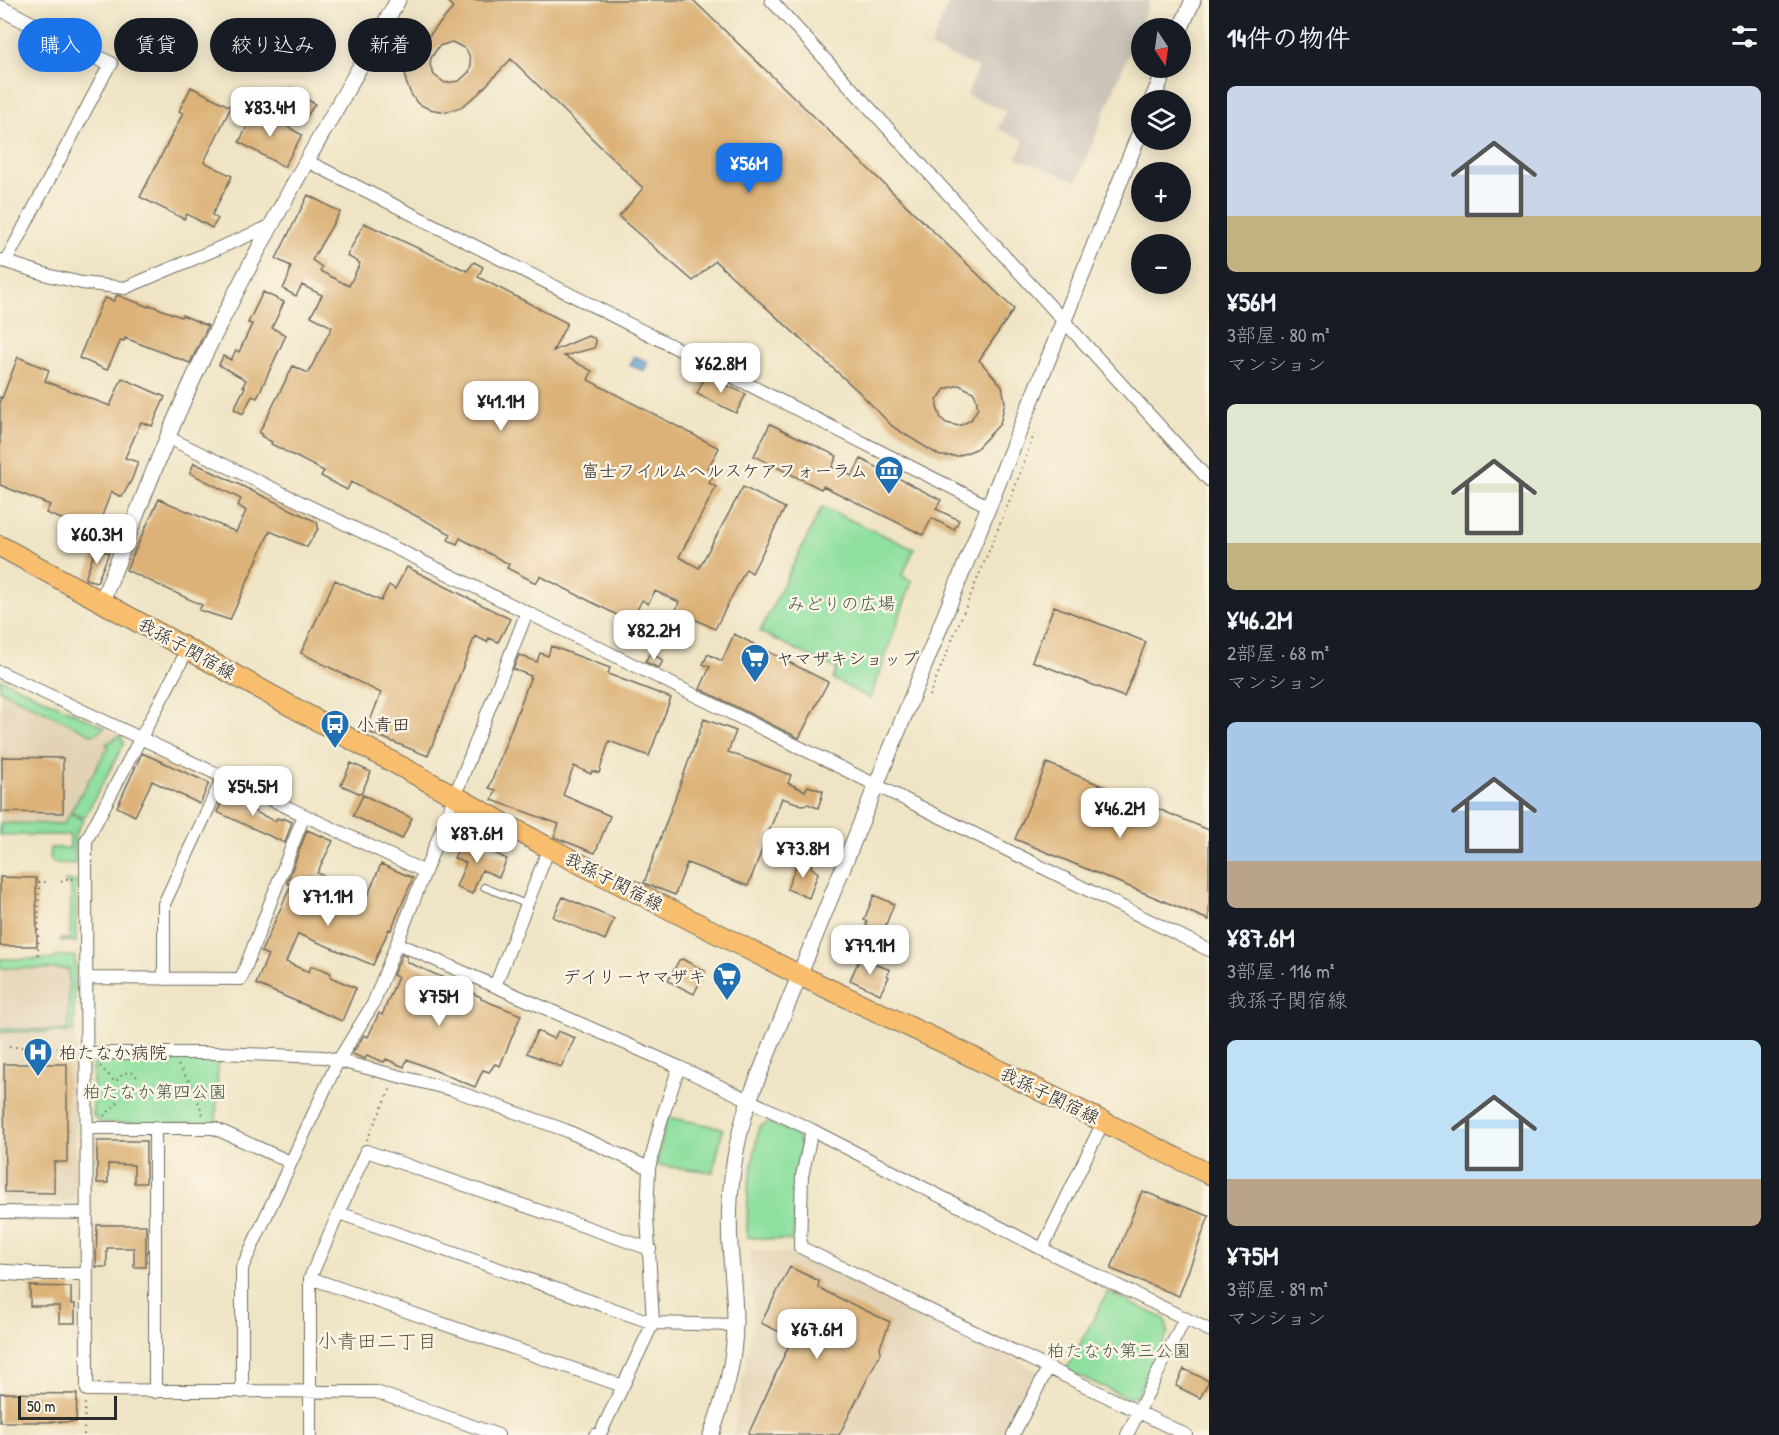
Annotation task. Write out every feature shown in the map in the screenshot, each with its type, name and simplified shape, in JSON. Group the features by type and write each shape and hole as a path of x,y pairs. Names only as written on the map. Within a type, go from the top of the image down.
{"main road":[{"name":"我孫子関宿線","path":"0,546 549,848 799,975 1209,1174"}],"street":[{"path":"102,602 167,437 235,294 398,0"},
{"path":"771,0 1209,480"},
{"path":"1185,18 1193,0"},
{"path":"0,8 110,64 3,261 82,283 125,288 273,225"},
{"path":"711,1435 723,1402 730,1369 735,1325 730,1245 730,1187 740,1128 749,1100 1133,150"},
{"path":"307,161 988,506"},
{"path":"167,437 1209,950"},
{"path":"242,1392 242,1268 338,1061 373,1004 526,612"},
{"path":"188,649 86,841 86,978 83,1050 87,1128 87,1390 376,1392 498,1435"},
{"path":"0,672 423,871"},
{"path":"164,978 164,904 223,777"},
{"path":"86,978 241,979 304,815"},
{"path":"495,986 549,848"},
{"path":"397,942 679,1067 812,1130 1042,1249 1209,1330"},
{"path":"83,1050 324,1057 453,1090 565,1130 648,1168"},
{"path":"595,1435 600,1434 654,1323 646,1215 648,1168 679,1067"},
{"path":"1042,1249 1103,1122"},
{"path":"87,1128 214,1128 290,1161"},
{"path":"154,1392 155,1128"},
{"path":"812,1130 802,1176 800,1247 1186,1435"},
{"path":"310,1435 310,1278 366,1151 650,1249"},
{"path":"0,1212 87,1213"},
{"path":"339,1213 654,1323 735,1325"},
{"path":"0,1272 87,1274"},
{"path":"310,1278 623,1386"},
{"path":"1127,1435 1185,1318"},
{"path":"1013,1435 1048,1368"}],"lane":[{"path":"484,887 526,904"}],"path":[{"path":"928,698 1035,434"},
{"path":"61,882 65,879 79,880"},
{"path":"38,955 39,882 49,882"},
{"path":"9,1047 83,1050 116,1082 124,1073 132,1072 138,1078"},
{"path":"177,1053 177,1063 195,1092 206,1128"},
{"path":"366,1151 365,1145 396,1075"},
{"path":"188,1095 195,1092"},
{"path":"84,1435 87,1390"}],"shaded area":[{"path":"950,0 1150,0 1143,18 1131,18 1131,47 1077,181 1017,158 1024,140 998,129 1006,111 967,95 978,67 930,48"},
{"path":"0,679 121,735 124,744 75,835 0,835"},
{"name":"柏たなか病院","path":"57,956 75,956 75,1196 68,1203 0,1203 0,959 54,959"},
{"path":"750,1249 799,1255 990,1345 1042,1374 1008,1435 733,1435 754,1319"}],"green space":[{"name":"みどりの広場","path":"822,507 914,549 902,576 912,581 870,699 833,679 837,669 760,632"},
{"path":"0,679 105,727 93,735 0,690"},
{"path":"121,735 124,744 84,818 71,811 109,746 106,744"},
{"path":"70,813 83,820 75,835 75,864 53,863 50,857 50,848 70,848 70,835 0,835 0,823 64,824"},
{"path":"65,881 76,881 76,942 61,941 61,939 70,939 71,885 65,884"},
{"path":"57,956 75,956 74,1032 0,1032 0,1029 68,1030 69,969 0,968 0,959 54,959"},
{"name":"柏たなか第四公園","path":"100,1059 218,1059 216,1123 100,1123 93,1115 93,1066"},
{"path":"667,1117 723,1128 713,1172 656,1165"},
{"path":"769,1122 797,1135 801,1145 796,1175 793,1241 747,1237 748,1189 759,1127"},
{"name":"柏たなか第三公園","path":"1108,1292 1165,1319 1168,1332 1137,1396 1128,1398 1066,1370"}],"water":[{"path":"634,356 648,362 644,371 630,365"}],"building":[{"path":"447,0 693,0 1014,309 979,360 1002,386 1005,402 1000,424 976,449 958,456 940,456 893,427 859,392 715,261 693,281 619,217 643,188 511,59 478,94 461,107 446,112 429,109 417,103 406,82 405,72 432,72 432,70 434,75 445,83 459,81 469,72 471,65 466,49 452,42 439,46 432,56 432,32 453,8","holes":["959,385 973,392 978,408 971,420 959,426 946,423 941,418 937,400 945,389"]},
{"path":"191,87 231,107 204,162 232,176 212,215 218,219 212,228 187,214 184,219 140,197 183,113 179,111"},
{"path":"289,88 315,104 307,116 281,99"},
{"path":"257,109 302,135 284,167 239,142"},
{"path":"308,195 340,212 312,260 322,267 320,271 349,286 360,263 347,256 364,223 467,271 474,262 483,267 478,277 567,323 553,351 588,336 594,338 596,342 594,348 564,356 592,371 588,380 719,448 708,468 715,472 709,483 716,487 679,557 699,568 743,487 785,508 752,573 746,569 715,629 676,610 679,602 655,591 648,604 642,600 631,622 540,576 536,583 507,568 509,564 460,538 457,544 448,540 451,534 351,482 347,490 321,476 324,471 271,444 272,442 261,436 262,434 259,433 293,366 308,373 332,327 311,316 322,295 302,285 296,296 283,289 291,266 276,259"},
{"path":"263,292 284,302 272,328 286,335 257,398 252,396 243,414 234,409 246,380 219,365 223,356 231,360 236,350 239,352 252,324 248,323"},
{"path":"117,295 181,317 182,315 208,326 190,363 125,338 124,341 121,340 107,370 79,358 101,304 105,298 114,301"},
{"path":"18,357 49,370 45,381 110,406 122,378 165,397 152,426 141,422 125,458 138,462 132,479 122,497 111,492 96,532 46,513 50,505 0,485 0,397 2,398"},
{"path":"705,376 746,394 736,413 697,394"},
{"path":"770,424 837,456 832,467 852,476 861,459 941,500 936,509 959,520 954,530 932,518 923,535 823,486 821,489 754,456"},
{"path":"194,463 317,522 318,526 307,547 270,531 230,620 199,610 202,605 126,570 159,499 236,532 246,511 238,505 241,499 190,473"},
{"path":"96,548 109,553 97,582 85,579"},
{"path":"407,567 510,619 498,642 489,638 487,642 475,636 428,756 366,731 381,693 301,653 335,580 381,601 389,585 395,589"},
{"path":"1054,606 1146,642 1124,697 1032,661"},
{"path":"734,634 828,682 799,738 700,689 710,667 703,664 708,654 722,661"},
{"path":"551,646 610,668 608,674 671,698 649,756 609,741 599,773 592,771 591,774 574,766 563,795 610,816 595,853 554,837 559,824 492,800 496,790 489,788 531,676 513,669 519,655 537,662 540,653 548,656"},
{"path":"650,653 663,660 659,668 645,662"},
{"path":"704,719 736,731 728,752 791,775 788,783 805,791 808,786 823,791 818,808 782,798 748,886 687,863 675,895 644,883"},
{"path":"142,753 209,783 200,804 152,781 135,816 117,807"},
{"path":"2,757 63,758 63,813 2,812"},
{"path":"351,763 371,772 361,794 341,785"},
{"path":"1047,763 1209,830 1209,920 1015,839"},
{"path":"228,790 250,802 249,805 255,808 253,811 275,821 277,818 283,820 283,818 292,822 285,843 217,812"},
{"path":"363,795 412,818 402,839 353,816"},
{"path":"307,830 333,841 317,873 368,895 381,864 413,878 373,965 298,934 286,962 309,972 311,966 322,969 331,973 330,977 356,988 342,1021 256,984 268,955 261,952 291,885 287,883"},
{"path":"463,838 507,859 499,877 482,870 472,894 456,887 466,863 454,858"},
{"path":"799,858 812,863 811,867 818,873 809,898 787,889"},
{"path":"0,877 36,878 37,946 0,946"},
{"path":"874,895 894,904 883,932 866,925 867,921 864,920"},
{"path":"563,897 614,919 605,940 553,917"},
{"path":"402,954 407,957 407,962 458,984 457,986 481,999 521,1015 500,1066 495,1064 489,1072 483,1070 475,1087 407,1059 404,1067 386,1059 384,1062 367,1055 365,1059 352,1054 364,1035 368,1037 379,1013 382,1015 398,977 393,975"},
{"path":"860,958 890,970 880,994 850,980"},
{"path":"682,959 705,971 694,994 668,981 679,960"},
{"path":"537,1031 554,1039 558,1031 575,1038 561,1067 527,1053"},
{"path":"4,1064 67,1064 67,1162 54,1162 54,1193 5,1192"},
{"path":"97,1141 146,1141 146,1183 134,1183 134,1165 108,1164 108,1183 97,1183"},
{"path":"1142,1191 1209,1216 1179,1296 1111,1269"},
{"path":"97,1225 146,1225 146,1267 134,1267 134,1248 107,1248 107,1267 96,1267"},
{"path":"790,1267 819,1281 818,1288 890,1322 880,1347 881,1352 839,1435 748,1435 792,1338 761,1323"},
{"path":"30,1286 71,1287 71,1304 75,1304 75,1323 59,1323 59,1306 30,1306"},
{"path":"1184,1369 1209,1381 1200,1398 1176,1386"},
{"path":"0,1393 77,1394 76,1422 0,1422"}],"place":[{"name":"富士フイルムヘルスケアフォーラム","path":"889,496"},
{"name":"ヤマザキショップ","path":"755,684"},
{"name":"小青田","path":"335,750"},
{"name":"デイリーヤマザキ","path":"727,1002"},
{"name":"柏たなか病院","path":"38,1078"}],"district":[{"name":"小青田二丁目","path":"377,1340"}]}
